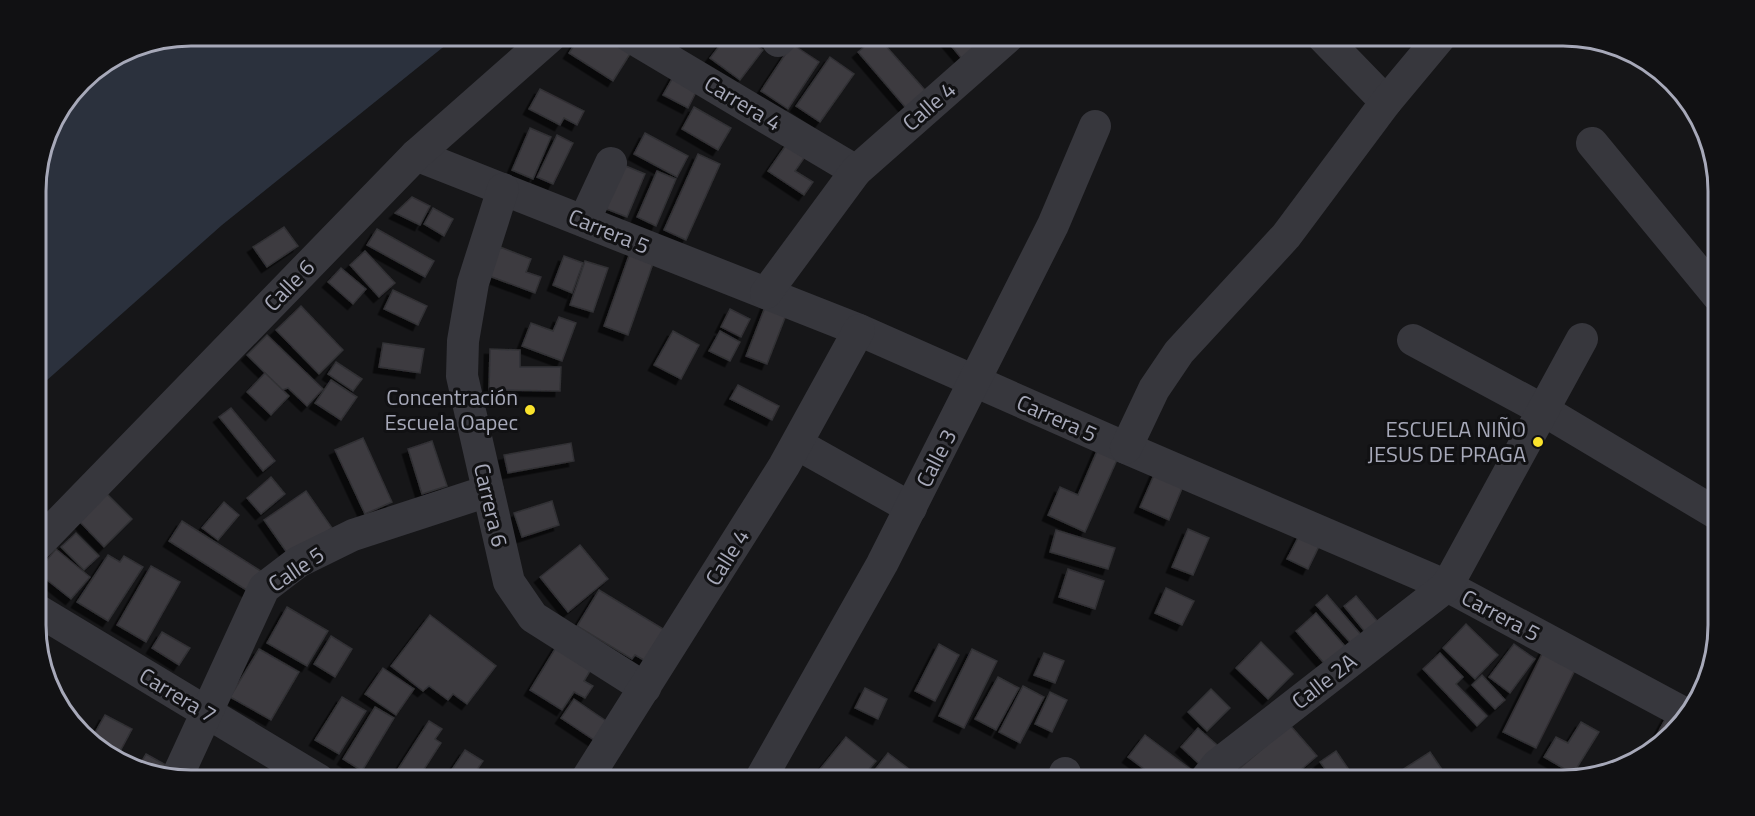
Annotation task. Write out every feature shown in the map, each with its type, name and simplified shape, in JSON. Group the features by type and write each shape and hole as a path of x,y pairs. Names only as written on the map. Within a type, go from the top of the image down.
{"street":[{"name":"Calle 4","path":"766,293 856,171 997,46"},
{"path":"1332,46 1386,102"},
{"path":"1126,448 1154,389 1179,352 1286,236 1386,102 1433,46"},
{"name":"Calle 6","path":"46,537 416,155 539,47"},
{"name":"Carrera 4","path":"647,47 856,171"},
{"name":"Calle 3","path":"766,770 882,564 1053,225 1095,126"},
{"path":"1592,143 1708,284"},
{"name":"Carrera 5","path":"416,155 859,330 1447,586 1681,710"},
{"path":"584,221 611,164"},
{"name":"Carrera 6","path":"503,189 473,283 463,341 462,376 509,582 533,617 645,688"},
{"name":"Calle 4","path":"593,770 797,444 859,330"},
{"path":"1447,586 1582,339"},
{"path":"1413,340 1544,410 1708,508"},
{"path":"797,444 910,508"},
{"name":"Calle 5","path":"181,769 264,588 298,562 353,535 488,491"},
{"name":"Calle 2A","path":"1213,769 1447,586"},
{"name":"Carrera 7","path":"46,615 303,770"}],"water":[{"path":"182,47 444,47 222,225 47,381 48,172 51,154 61,127 76,103 96,82 127,61 154,51"}],"building":[{"path":"886,46 932,98 912,115 858,52 865,47"},
{"path":"952,46 985,46 987,49 967,65"},
{"path":"573,47 635,47 613,81 569,53"},
{"path":"719,47 758,47 763,50 740,80 710,58"},
{"path":"790,47 796,47 819,62 788,109 761,91"},
{"path":"830,57 854,74 820,122 796,106"},
{"path":"676,72 700,84 688,108 663,95"},
{"path":"540,89 584,111 577,125 564,118 560,125 529,109"},
{"path":"694,107 731,128 718,150 682,129"},
{"path":"530,128 551,137 533,179 512,170"},
{"path":"645,133 688,156 677,177 634,154"},
{"path":"557,135 573,143 553,184 537,177"},
{"path":"793,135 811,148 795,171 813,182 804,195 768,171"},
{"path":"698,154 720,164 686,240 664,230"},
{"path":"621,164 645,174 627,217 604,208"},
{"path":"657,171 676,179 656,226 637,217"},
{"path":"412,197 430,206 420,225 395,213"},
{"path":"433,208 453,219 444,236 424,224"},
{"path":"284,227 298,246 267,267 253,247"},
{"path":"377,229 434,261 425,277 367,245"},
{"path":"500,247 531,259 526,272 541,277 535,293 489,276"},
{"path":"632,247 656,255 628,335 604,326"},
{"path":"365,251 395,283 379,297 350,265"},
{"path":"564,256 583,263 572,293 553,285"},
{"path":"585,261 608,268 593,312 570,305"},
{"path":"341,268 366,289 353,304 328,282"},
{"path":"393,290 427,306 418,325 384,309"},
{"path":"767,302 788,310 767,364 746,356"},
{"path":"301,306 343,350 319,374 276,330"},
{"path":"730,309 750,319 741,337 721,327"},
{"path":"559,317 576,323 562,361 522,346 531,323 553,331"},
{"path":"673,331 699,345 681,379 654,365"},
{"path":"720,331 740,342 730,361 709,351"},
{"path":"267,335 323,389 307,406 288,388 282,390 247,355"},
{"path":"383,343 424,349 420,373 379,367"},
{"path":"490,349 520,350 520,367 561,367 560,391 489,390"},
{"path":"336,362 362,379 353,391 328,374"},
{"path":"265,373 289,396 271,415 247,392"},
{"path":"331,380 357,397 341,420 315,403"},
{"path":"738,385 779,406 772,420 730,399"},
{"path":"231,408 275,461 263,471 219,417"},
{"path":"363,438 392,502 365,514 335,450"},
{"path":"432,441 447,486 422,494 408,449"},
{"path":"571,443 574,461 508,473 504,455"},
{"path":"1100,444 1120,453 1085,532 1048,515 1060,487 1078,495"},
{"path":"1157,468 1186,479 1169,520 1140,507"},
{"path":"271,477 285,494 261,514 247,498"},
{"path":"306,491 332,528 290,557 264,520"},
{"path":"106,493 132,519 104,547 79,521"},
{"path":"552,501 559,525 522,537 514,513"},
{"path":"224,502 239,515 218,540 202,528"},
{"path":"182,521 267,575 254,595 169,541"},
{"path":"1188,529 1209,538 1193,575 1172,567"},
{"path":"1056,530 1115,548 1108,569 1050,552"},
{"path":"1302,530 1322,540 1308,569 1287,559"},
{"path":"76,533 99,556 84,570 61,547"},
{"path":"580,545 608,579 568,612 540,577"},
{"path":"56,549 90,577 71,599 46,579 46,561"},
{"path":"108,555 120,562 124,556 143,567 108,621 77,602"},
{"path":"151,566 180,582 146,642 117,625"},
{"path":"1068,569 1104,581 1095,609 1059,597"},
{"path":"1166,588 1194,601 1182,625 1155,613"},
{"path":"599,590 673,635 654,666 635,655 632,659 577,626"},
{"path":"1327,595 1368,643 1358,651 1316,605"},
{"path":"1356,596 1383,628 1370,638 1344,606"},
{"path":"287,607 328,631 307,666 267,643"},
{"path":"1316,613 1350,652 1330,670 1296,631"},
{"path":"430,615 496,666 467,704 453,694 448,700 429,686 423,691 391,666"},
{"path":"1466,624 1498,655 1475,679 1443,648"},
{"path":"162,632 190,648 179,665 152,648"},
{"path":"331,636 352,649 335,677 314,664"},
{"path":"1261,642 1293,674 1268,699 1236,668"},
{"path":"558,644 593,666 584,681 593,686 585,698 574,692 562,710 530,690"},
{"path":"939,644 959,655 935,701 915,691"},
{"path":"1514,644 1535,659 1510,693 1489,677"},
{"path":"1547,644 1580,660 1536,748 1503,732"},
{"path":"259,649 299,672 271,720 230,697"},
{"path":"972,649 997,661 964,728 939,716"},
{"path":"1044,653 1064,661 1055,683 1034,675"},
{"path":"1440,653 1463,677 1456,684 1487,716 1477,726 1423,669"},
{"path":"383,668 414,689 396,715 365,694"},
{"path":"1482,675 1505,700 1495,709 1472,685"},
{"path":"998,677 1019,688 996,730 975,719"},
{"path":"1023,686 1044,697 1020,743 999,732"},
{"path":"865,688 887,699 878,719 855,708"},
{"path":"1211,689 1230,708 1207,731 1188,712"},
{"path":"1050,692 1067,700 1052,732 1035,724"},
{"path":"342,697 366,711 339,754 315,740"},
{"path":"574,699 609,723 597,742 561,718"},
{"path":"375,707 394,718 363,770 343,759"},
{"path":"1668,714 1674,718 1666,727 1656,736"},
{"path":"105,715 132,729 120,751 95,733"},
{"path":"429,721 442,729 435,739 441,743 424,770 398,770"},
{"path":"1581,722 1599,732 1576,769 1564,769 1544,757 1556,737 1568,743"},
{"path":"1290,725 1317,756 1302,769 1239,769"},
{"path":"1198,728 1225,752 1210,769 1205,769 1181,747"},
{"path":"1145,735 1191,769 1145,769 1128,757"},
{"path":"846,737 876,761 869,770 820,770"},
{"path":"465,750 483,761 477,770 452,770"},
{"path":"1336,751 1349,769 1325,769 1320,762"},
{"path":"1430,752 1442,769 1403,769"},
{"path":"888,753 909,769 875,770"},
{"path":"146,754 171,768 154,765 142,760"}],"place":[{"name":"Concentración Escuela Oapec","path":"530,410"},
{"name":"ESCUELA NIÑO JESUS DE PRAGA","path":"1538,442"}]}
